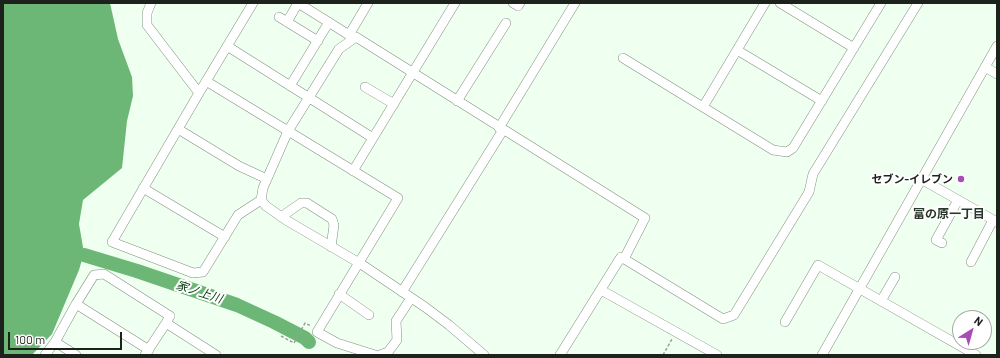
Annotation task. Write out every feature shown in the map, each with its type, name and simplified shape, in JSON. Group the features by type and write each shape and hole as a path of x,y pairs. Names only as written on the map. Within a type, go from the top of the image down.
{"street":[{"path":"151,3 147,13 147,25 199,93"},
{"path":"253,3 112,242 193,273 203,272 238,215 261,200 267,179 288,131 339,49 352,36 368,3"},
{"path":"287,22 298,3 645,218 624,259"},
{"path":"353,171 454,3"},
{"path":"513,3 518,6 520,3"},
{"path":"402,292 501,129 574,3"},
{"path":"703,107 765,3"},
{"path":"780,3 854,48"},
{"path":"623,58 773,150 787,152 793,148 881,3"},
{"path":"560,355 621,257 723,319 734,315 809,192 813,174 918,3"},
{"path":"279,17 318,41"},
{"path":"290,86 329,22"},
{"path":"457,101 506,23"},
{"path":"227,46 373,138"},
{"path":"822,355 997,46"},
{"path":"737,50 822,101"},
{"path":"985,67 997,74"},
{"path":"206,81 398,198 317,332 337,344 375,355"},
{"path":"365,87 394,104"},
{"path":"178,129 239,166 267,179"},
{"path":"921,179 995,221 971,262"},
{"path":"143,188 225,237"},
{"path":"261,200 266,206 281,217 359,263 450,325 484,355"},
{"path":"936,240 958,200"},
{"path":"281,217 301,203 307,203 332,219 334,225 331,247"},
{"path":"785,322 818,265 976,355"},
{"path":"44,355 55,342 76,304 94,275 104,274 170,316 147,352 76,304"},
{"path":"881,301 895,277"},
{"path":"601,290 717,355"},
{"path":"340,294 369,315"},
{"path":"380,355 388,352 398,340 396,321 411,298"},
{"path":"166,323 216,355"},
{"path":"55,342 76,355"}],"path":[{"path":"281,336 294,343 305,322 318,330"},
{"path":"663,355 676,332"}],"shaded area":[{"path":"3,3 110,3 118,39 132,77 133,96 127,121 122,168 83,200 79,224 84,253 79,270 52,334 32,355 3,355"}],"waterway":[{"name":"家ノ上川","path":"84,255 137,271 237,305 274,322 305,338 309,342"}],"place":[{"name":"セブン-イレブン","path":"961,179"}],"district":[{"name":"富の原一丁目","path":"949,214"}]}
